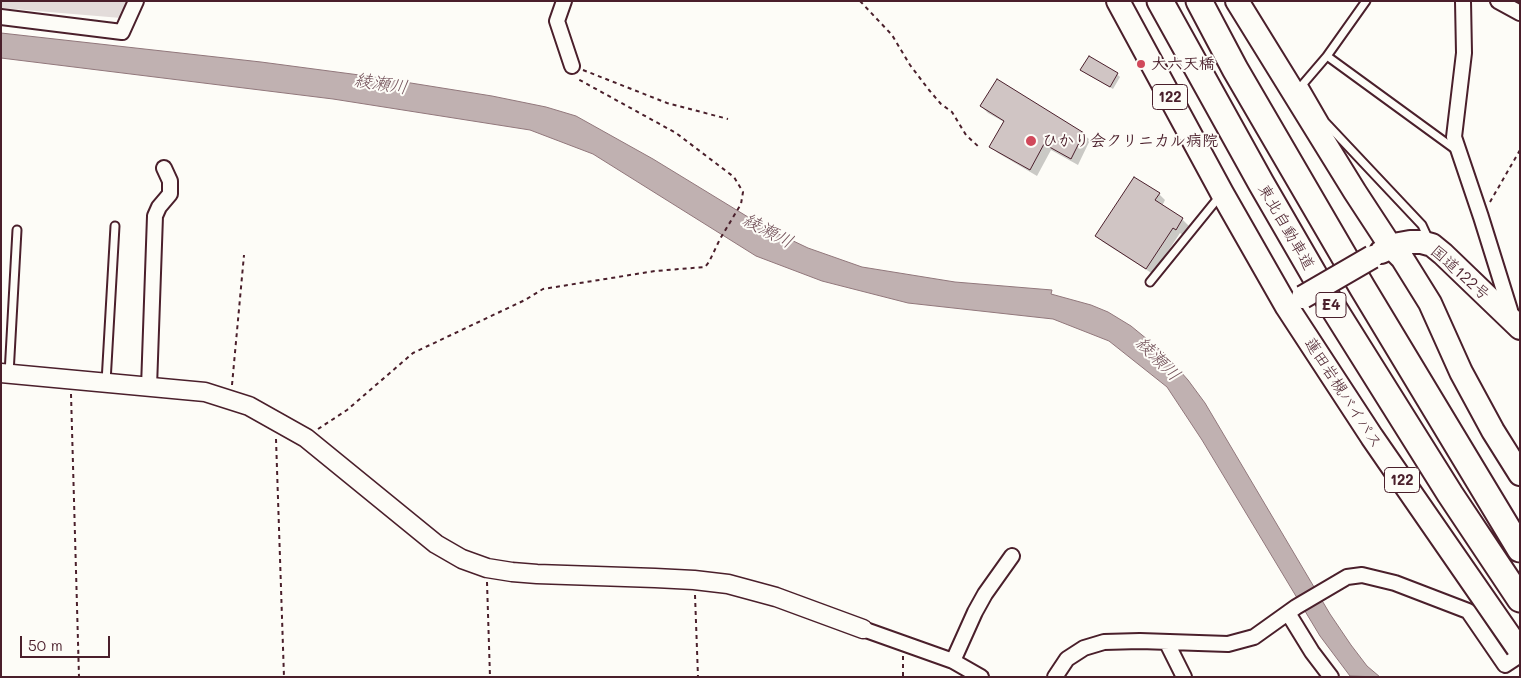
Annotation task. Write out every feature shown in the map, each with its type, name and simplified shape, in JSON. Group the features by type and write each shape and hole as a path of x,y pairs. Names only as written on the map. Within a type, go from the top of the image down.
{"highway":[{"name":"蓮田岩槻バイパス","path":"1118,1 1222,193 1295,302 1372,437 1512,658"},
{"name":"東北自動車道","path":"1160,1 1209,93 1330,304 1440,478 1520,599"},
{"name":"E4","path":"1199,1 1236,69 1362,287 1520,549"},
{"path":"1237,1 1355,192 1382,252"},
{"name":"国道122号","path":"1382,252 1410,242 1421,242 1432,246 1443,254 1515,324"},
{"path":"1295,302 1382,252 1402,258 1430,303 1461,372 1493,431 1520,474"}],"street":[{"path":"1,17 122,32 136,1"},
{"path":"564,1 557,21 572,66"},
{"path":"1463,1 1464,53 1454,137 1482,217 1515,324"},
{"path":"1498,1 1520,13"},
{"path":"149,387 155,216 159,206 170,194 170,182 164,168"},
{"path":"5,373 205,392 249,406 306,438 436,544 462,559 487,568 537,574 694,580 728,584 763,593 902,642 953,661 981,677"},
{"path":"953,661 985,594 1012,556"},
{"path":"1054,677 1067,659 1084,648 1104,642 1140,641 1228,644 1254,636 1346,577 1362,575 1396,583 1468,612 1512,658 1520,655"},
{"path":"1292,610 1312,652 1331,677"},
{"path":"1168,643 1184,677"}],"lane":[{"path":"1366,1 1327,56 1303,84 1325,122 1422,225 1432,246"},
{"path":"1327,56 1459,152"},
{"path":"1150,282 1222,193"},
{"path":"106,382 115,226"},
{"path":"5,373 17,230"}],"path":[{"path":"860,1 892,35 910,65 929,90 941,104 952,112 966,135 980,148"},
{"path":"572,66 667,103 728,119"},
{"path":"306,438 347,410 413,353 525,300 542,289 655,271 705,267 709,262 720,239 742,204 743,192 734,177 676,133 576,78 572,66"},
{"path":"1482,217 1520,150"},
{"path":"231,400 244,255"},
{"path":"71,379 79,677"},
{"path":"276,420 284,677"},
{"path":"487,568 490,677"},
{"path":"694,580 698,677"},
{"path":"902,642 904,677"}],"shaded area":[{"path":"1,1 127,1 121,18 1,8"}],"water":[{"name":"綾瀬川","path":"1,33 261,62 367,76 492,96 546,107 576,116 653,159 766,228 808,248 862,267 955,282 1052,290 1051,294 1091,305 1108,312 1131,326 1164,353 1188,380 1205,403 1330,614 1367,666 1380,677 1350,676 1320,636 1202,440 1167,387 1109,341 1053,319 908,303 822,281 756,256 593,154 530,130 333,99 1,58"}],"building":[{"path":"1089,56 1118,73 1110,87 1080,70"},
{"path":"997,79 1084,133 1071,159 1044,144 1030,170 989,147 1004,121 980,106"},
{"path":"1134,177 1160,193 1155,200 1183,218 1176,230 1173,228 1146,269 1095,236"}],"place":[{"name":"大六天橋","path":"1141,64"},
{"name":"ひかり会クリニカル病院","path":"1031,141"}]}
